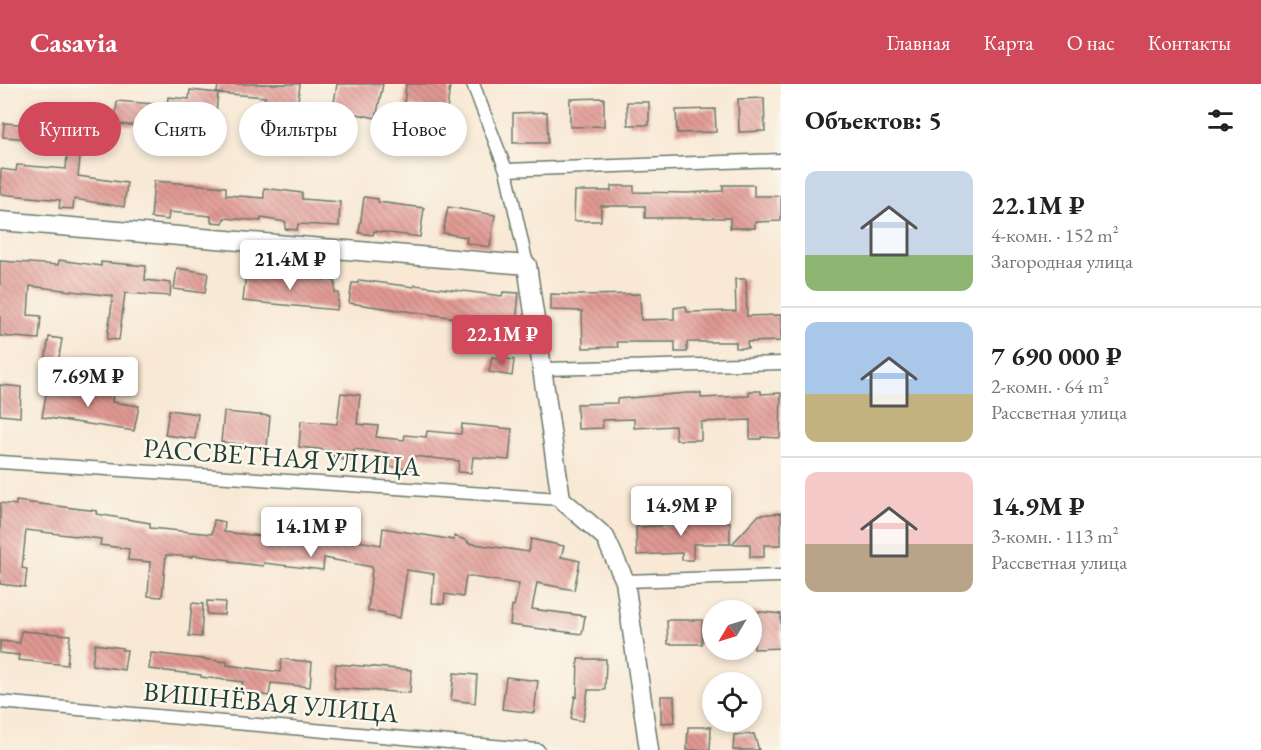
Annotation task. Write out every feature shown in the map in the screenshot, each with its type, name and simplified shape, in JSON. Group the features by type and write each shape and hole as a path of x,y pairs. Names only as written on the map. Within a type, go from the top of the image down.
{"street":[{"path":"473,84 506,170 527,265 544,369 561,499 605,537 625,581 649,750"},
{"path":"506,170 781,160"},
{"path":"0,221 527,265"},
{"path":"544,369 781,363"},
{"name":"РАССВЕТНАЯ УЛИЦА","path":"0,462 561,499"},
{"path":"625,581 781,576"},
{"name":"ВИШНЁВАЯ УЛИЦА","path":"0,702 538,750"}],"building":[{"path":"218,84 300,84 298,102 264,102 265,97 217,93"},
{"path":"337,84 383,84 379,102 370,102 370,117 358,114 358,102 334,102"},
{"path":"406,84 450,84 448,102 404,102"},
{"path":"190,90 218,93 217,102 167,102 168,97 189,99"},
{"path":"604,98 604,126 570,127 570,99"},
{"path":"764,98 765,131 739,132 738,99"},
{"path":"117,101 133,102 133,125 121,124 121,102"},
{"path":"627,102 649,102 649,125 628,125"},
{"path":"715,109 716,132 677,133 676,110"},
{"path":"547,112 548,143 513,143 513,113"},
{"path":"4,123 18,124 18,138 3,137"},
{"path":"67,156 80,156 78,176 127,183 124,207 74,199 73,209 59,208 60,200 0,194 1,169 16,171 17,165 66,169"},
{"path":"154,181 226,187 226,195 264,198 264,188 302,193 302,199 340,202 339,226 298,224 297,230 285,229 286,222 261,218 261,221 224,218 223,223 211,222 211,216 169,212 168,220 151,218"},
{"path":"723,185 754,185 754,196 781,196 781,221 755,222 755,228 730,228 730,218 645,218 645,206 601,206 601,221 574,221 575,191 611,191 611,186 634,186 634,192 687,193 723,191"},
{"path":"364,197 378,199 378,202 424,208 420,237 374,231 373,235 359,233"},
{"path":"448,207 495,215 490,247 466,243 467,237 443,233"},
{"path":"59,260 101,266 101,262 146,266 145,280 171,283 170,296 125,293 119,340 107,339 113,296 30,286 28,315 41,316 39,339 0,336 0,261 58,265"},
{"path":"177,268 208,273 205,293 174,289"},
{"path":"246,272 300,275 300,277 335,281 335,293 339,293 337,310 243,301"},
{"path":"735,279 746,279 747,316 781,315 781,341 747,342 748,348 736,348 736,342 687,342 687,352 675,352 675,342 617,342 618,347 583,348 582,311 551,310 551,294 640,294 641,320 674,319 674,308 686,306 687,312 736,311"},
{"path":"359,280 502,296 503,292 519,293 515,334 499,332 499,324 349,303 352,283 358,283"},
{"path":"49,337 62,339 58,363 45,361"},
{"path":"492,357 514,360 512,376 489,372"},
{"path":"48,383 113,394 112,402 139,406 134,431 42,417"},
{"path":"0,385 21,387 20,417 0,415"},
{"path":"749,391 761,391 761,394 781,393 780,438 750,439 750,420 701,422 701,440 676,440 675,426 634,428 634,419 602,420 603,428 578,429 577,404 617,403 617,399 687,393 701,393 701,398 749,396"},
{"path":"341,393 360,395 357,424 378,426 376,437 404,440 405,435 426,437 427,431 461,434 462,424 512,429 509,460 473,457 471,473 458,472 459,461 413,456 412,469 385,466 387,453 354,449 353,461 333,458 334,451 299,447 301,421 337,424"},
{"path":"169,410 198,414 195,439 165,435"},
{"path":"224,412 270,416 267,447 221,442"},
{"path":"16,501 97,511 96,514 150,523 150,528 212,534 214,520 225,522 224,532 271,537 272,530 381,545 383,528 454,540 454,536 468,543 529,552 531,539 564,546 561,557 580,561 574,590 537,583 532,609 585,616 582,634 510,625 512,606 514,606 519,584 466,576 463,597 445,594 444,604 432,603 434,574 407,570 400,618 368,611 372,567 324,558 323,570 264,563 263,566 193,555 193,557 166,555 162,597 148,596 150,562 128,560 129,549 100,545 101,539 26,530 22,568 27,569 25,587 0,584 0,503 16,505"},
{"path":"681,513 693,513 693,522 730,522 730,544 693,544 693,560 682,560 682,553 637,555 636,527 681,525"},
{"path":"781,513 781,545 764,545 764,557 750,557 750,544 732,544 759,515"},
{"path":"207,601 225,602 224,615 207,614"},
{"path":"192,603 203,604 201,637 189,636"},
{"path":"762,612 781,614 781,648 762,649"},
{"path":"667,620 702,620 702,644 668,644"},
{"path":"21,631 70,635 67,665 18,660 19,655 0,653 0,641 20,643"},
{"path":"95,644 127,650 124,670 92,665"},
{"path":"151,653 227,662 227,665 280,672 282,659 312,662 310,687 271,683 269,696 241,692 243,682 149,669"},
{"path":"578,659 606,659 605,690 588,690 583,721 571,719 575,696 577,697"},
{"path":"336,664 411,670 410,693 334,688"},
{"path":"454,673 477,675 475,703 451,700"},
{"path":"506,677 538,681 534,713 502,709"},
{"path":"661,696 674,696 675,722 661,723"},
{"path":"688,727 702,727 702,732 711,732 710,750 687,750"},
{"path":"754,734 759,750 733,750 734,735"}]}
